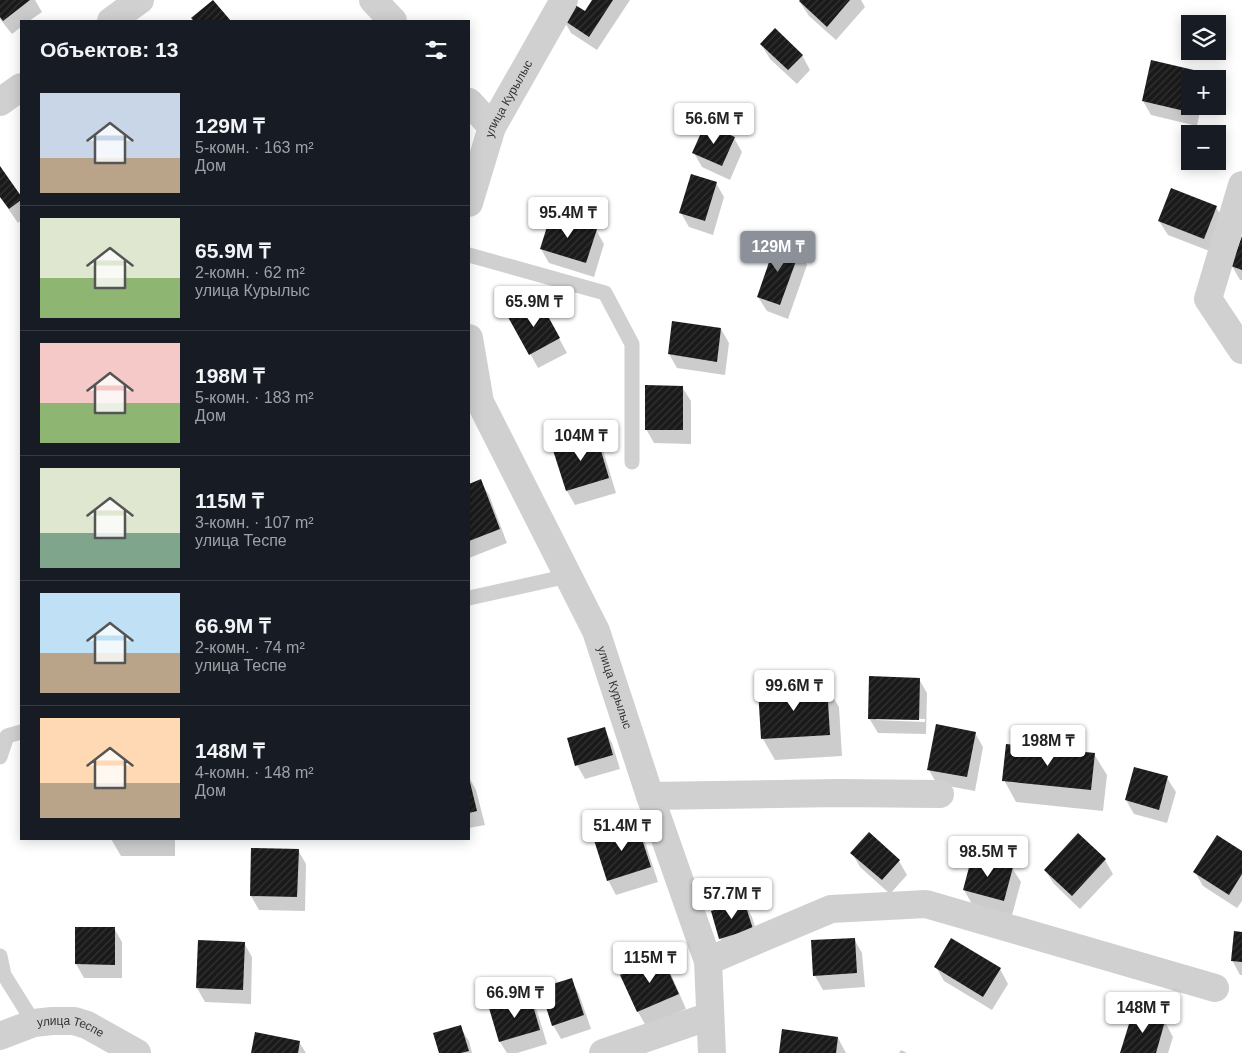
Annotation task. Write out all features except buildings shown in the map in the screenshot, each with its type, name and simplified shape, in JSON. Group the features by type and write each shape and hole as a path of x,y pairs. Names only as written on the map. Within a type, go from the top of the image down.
{"street":[{"path":"111,20 140,0"},
{"path":"373,0 392,20"},
{"name":"улица Курылыс","path":"470,197 476,163 492,127 564,0"},
{"path":"0,102 20,87"},
{"path":"470,103 492,127"},
{"path":"1242,185 1208,299 1242,350"},
{"name":"улица Курылыс","path":"470,344 480,402 596,631 650,796 708,960 712,1053"},
{"path":"650,796 838,793 940,794"},
{"path":"708,960 831,909 926,904 1215,988"},
{"path":"604,1053 710,1016"},
{"name":"улица Теспе","path":"0,1036 34,1023 74,1021 87,1025 137,1053"}],"lane":[{"path":"470,255 605,293 632,344 632,462"},
{"path":"470,598 568,576"},
{"path":"0,757 7,736 20,732"},
{"path":"0,956 4,975 34,1023"}]}
